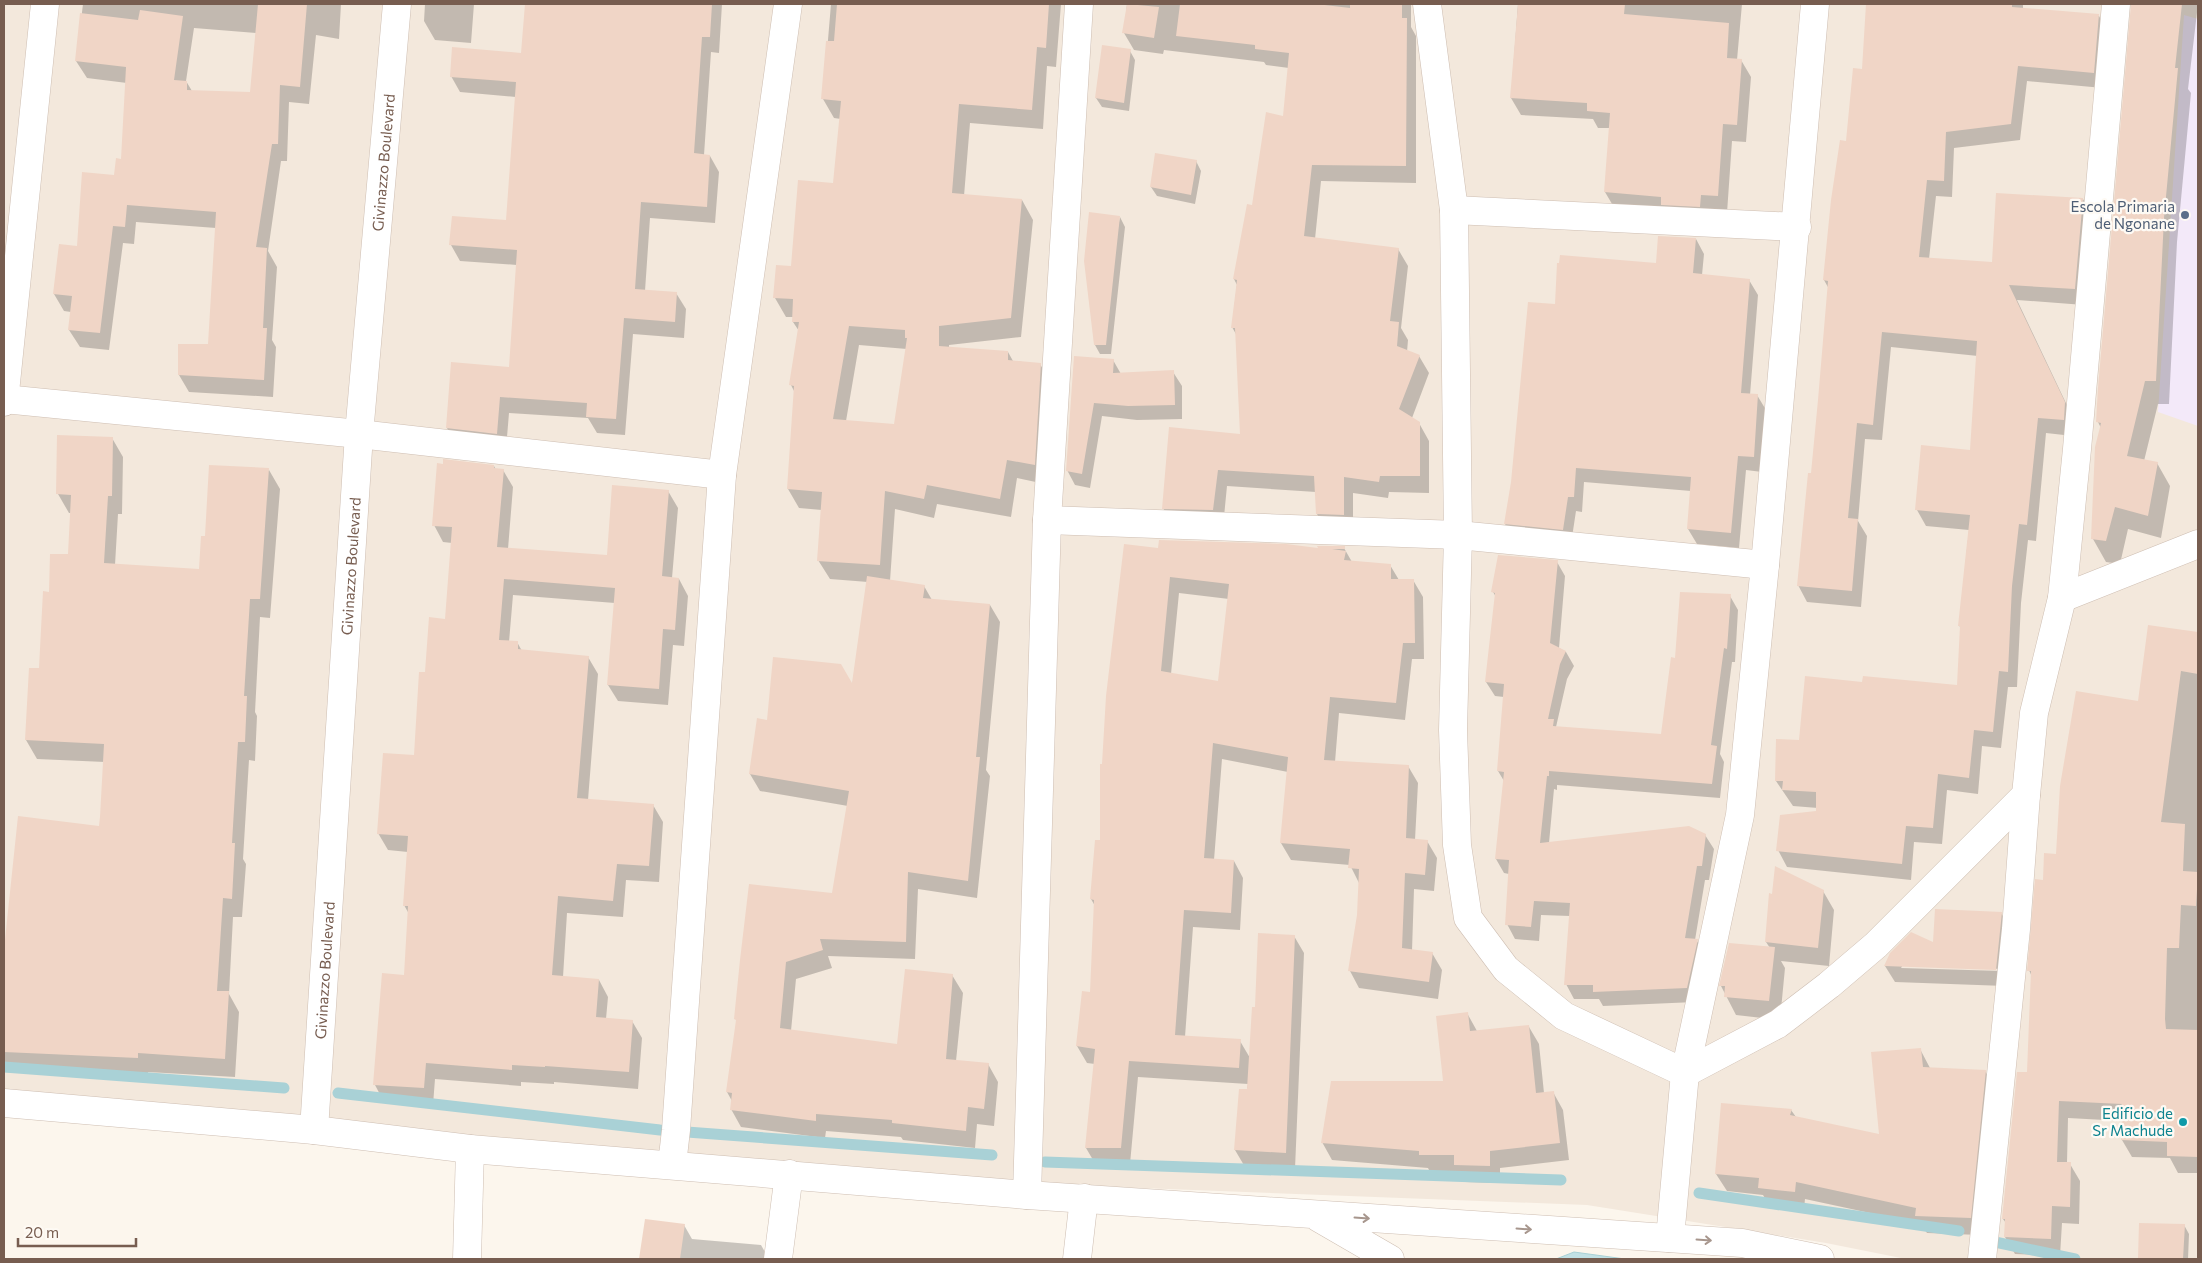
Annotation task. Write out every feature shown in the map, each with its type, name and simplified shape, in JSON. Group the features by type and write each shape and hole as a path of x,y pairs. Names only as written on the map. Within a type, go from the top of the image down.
{"street":[{"path":"45,4 4,400 359,434 722,475"},
{"name":"Givinazzo Boulevard","path":"314,1130 359,434 397,4"},
{"path":"672,1165 677,1120 722,475 788,4"},
{"path":"1027,1195 1047,520 1079,4"},
{"path":"1427,4 1454,210 1458,535 1453,740 1457,845 1468,918 1506,969 1564,1016 1685,1073"},
{"path":"1670,1238 1685,1073 1740,815 1797,227 1815,4"},
{"path":"1982,1259 2016,929 2034,713 2062,598 2116,4"},
{"path":"1454,210 1797,227"},
{"path":"1047,520 1458,535 1765,565"},
{"path":"2062,598 2198,544"},
{"path":"1685,1073 1778,1024 1829,985 1876,945 2026,795"},
{"path":"4,1103 314,1130 470,1149 1027,1195 1670,1238 1746,1251 1820,1259"},
{"path":"467,1259 470,1149"},
{"path":"778,1259 789,1174"},
{"path":"1077,1259 1084,1198"},
{"path":"1313,1215 1390,1259"}],"shaded area":[{"path":"4,4 2198,4 2198,1259 1906,1259 1826,1243 1587,1205 1009,1183 4,1095"},
{"name":"Escola Primaria de Ngonane","path":"2184,15 2198,19 2198,426 2158,412"}],"water":[{"path":"1574,1252 1625,1259 1556,1259"}],"building":[{"path":"258,4 307,4 300,87 280,85 278,144 272,144 256,247 267,248 263,328 267,328 264,380 178,375 178,344 208,344 216,212 127,205 125,227 113,226 100,333 68,330 72,296 53,294 59,244 77,246 82,172 114,175 116,158 121,159 126,67 75,61 80,13 138,20 140,10 183,16 174,80 187,81 187,90 250,92"},
{"path":"525,4 712,4 710,37 702,37 694,153 710,155 707,207 641,202 635,289 677,292 675,322 624,318 616,419 586,417 587,403 500,397 497,434 446,428 451,362 509,367 517,250 449,245 452,216 506,220 516,82 450,77 452,47 521,53"},
{"path":"837,4 1049,4 1046,48 1037,47 1032,110 959,104 952,193 1022,199 1011,318 939,326 939,346 1008,351 1008,360 1041,363 1035,465 1007,460 1000,499 927,485 924,499 885,491 880,565 817,561 822,492 787,489 794,386 789,385 799,322 792,322 793,299 773,298 776,265 791,266 798,180 833,183 841,101 821,99 826,41 834,41","holes":["849,326 905,330 905,338 907,338 894,424 833,419"]},
{"path":"1127,4 1159,7 1154,38 1122,33"},
{"path":"1180,4 1316,4 1350,8 1350,4 1402,4 1402,18 1407,18 1406,166 1312,165 1304,236 1399,248 1390,321 1399,322 1397,346 1420,355 1399,409 1420,422 1420,476 1380,476 1379,482 1344,477 1344,515 1316,514 1314,476 1218,470 1213,510 1162,509 1169,427 1240,434 1235,328 1231,328 1237,280 1233,279 1247,204 1252,205 1266,112 1283,116 1289,53 1255,49 1255,45 1176,36"},
{"path":"1518,4 1625,4 1624,14 1729,23 1727,58 1742,59 1737,125 1723,124 1718,196 1701,195 1700,207 1661,205 1661,197 1604,192 1610,113 1587,111 1587,103 1510,98"},
{"path":"1866,4 2012,4 2012,7 2099,14 2094,73 2018,66 2011,124 1946,132 1944,181 1927,180 1919,257 1992,262 1996,193 2083,198 2075,289 2009,285 2065,402 2064,420 2038,418 2027,525 2019,524 2012,586 2008,672 1999,671 1993,732 1974,730 1969,778 1938,774 1933,828 1906,826 1902,864 1776,851 1780,815 1816,811 1816,792 1782,790 1783,781 1775,781 1776,739 1799,740 1805,676 1862,682 1863,676 1957,685 1960,626 1958,626 1970,515 1915,510 1921,445 1970,450 1977,341 1882,332 1873,425 1857,423 1848,518 1858,519 1852,591 1797,586 1808,473 1811,473 1818,400 1828,281 1823,280 1831,200 1840,140 1846,141 1853,68 1862,69"},
{"path":"2131,4 2182,4 2175,68 2178,68 2164,218 2156,381 2145,381 2127,456 2158,462 2148,516 2115,507 2106,541 2091,539 2095,447 2101,423 2096,422"},
{"path":"1102,45 1131,49 1124,103 1095,98"},
{"path":"1155,153 1197,160 1191,195 1150,187"},
{"path":"1089,212 1120,216 1106,345 1094,345 1084,261"},
{"path":"1658,236 1696,238 1693,273 1750,279 1741,393 1758,394 1754,457 1738,456 1731,533 1687,529 1691,477 1576,468 1574,497 1568,497 1563,530 1504,524 1511,482 1528,302 1555,304 1557,263 1559,263 1560,255 1656,263"},
{"path":"1074,356 1114,359 1113,373 1174,370 1175,405 1128,406 1094,403 1082,474 1066,471"},
{"path":"57,435 113,437 112,496 108,496 104,563 199,569 201,536 205,536 209,465 269,468 260,599 250,599 244,696 247,696 245,742 238,742 232,843 235,843 232,899 223,898 217,991 229,991 225,1059 138,1053 138,1058 4,1052 4,949 18,816 99,826 100,817 104,744 25,740 29,668 39,668 43,591 49,592 50,554 68,554 71,495 56,494"},
{"path":"443,459 494,465 494,468 504,469 497,547 607,555 612,485 669,490 662,576 679,578 675,630 663,629 659,689 607,685 615,588 504,579 499,640 518,641 518,649 589,656 577,798 654,804 649,866 617,864 613,901 558,896 552,975 599,979 596,1017 633,1020 629,1072 512,1065 512,1070 426,1063 424,1088 373,1085 382,973 404,975 408,906 403,906 408,836 377,834 383,753 414,755 419,672 425,672 429,617 445,619 452,527 432,526 437,463 443,464"},
{"path":"1159,540 1286,544 1318,548 1317,546 1345,546 1345,549 1332,549 1346,551 1344,560 1391,564 1391,579 1414,579 1415,643 1403,643 1396,703 1330,697 1324,760 1409,765 1406,838 1428,840 1425,875 1405,873 1402,948 1433,952 1429,982 1348,971 1357,915 1359,869 1348,868 1350,849 1280,843 1288,757 1213,743 1204,858 1234,860 1231,913 1184,910 1175,1035 1241,1039 1239,1068 1129,1061 1121,1148 1085,1148 1095,1049 1076,1046 1082,991 1090,992 1094,900 1090,899 1095,840 1100,840 1100,764 1102,764 1106,696 1124,544 1158,548","holes":["1170,577 1229,584 1218,681 1161,671"]},
{"path":"1498,555 1558,560 1550,643 1566,651 1560,664 1548,719 1554,719 1553,726 1661,734 1671,657 1675,658 1680,592 1731,594 1727,649 1724,648 1711,745 1717,746 1712,784 1549,771 1549,776 1547,776 1540,843 1689,826 1706,834 1702,866 1697,866 1685,938 1698,939 1687,988 1593,992 1593,985 1564,985 1570,903 1534,901 1531,927 1505,925 1509,860 1495,859 1504,772 1497,771 1504,684 1485,682 1495,593 1491,592"},
{"path":"867,576 925,585 923,598 990,604 976,757 980,757 968,881 908,872 906,942 820,939 823,950 786,962 780,1028 897,1044 905,969 953,974 946,1059 989,1063 984,1109 968,1107 966,1131 892,1123 892,1120 816,1114 816,1121 730,1110 732,1093 726,1092 736,1020 734,1019 749,884 832,893 849,791 749,774 757,718 767,720 773,657 841,664 852,683"},
{"path":"2148,625 2198,632 2198,674 2181,671 2161,822 2185,824 2183,871 2198,872 2196,906 2181,905 2179,948 2167,948 2165,1019 2166,1029 2198,1030 2198,1157 2167,1156 2167,1142 2121,1140 2122,1104 2059,1101 2057,1162 2071,1162 2070,1207 2052,1206 2051,1239 2004,1237 2005,1219 2002,1219 2017,1072 2027,1072 2031,971 2027,971 2035,879 2043,880 2044,853 2056,854 2060,786 2076,691 2138,701"},
{"path":"1775,866 1824,890 1818,948 1765,942 1769,893 1772,894"},
{"path":"1935,909 2002,912 1996,970 1884,966 1890,953 1911,932 1933,942"},
{"path":"1258,933 1295,935 1286,1153 1234,1150 1239,1089 1247,1089 1252,1007 1255,1007"},
{"path":"1729,943 1775,947 1769,1001 1724,997 1725,986 1719,986"},
{"path":"1468,1012 1470,1031 1529,1025 1536,1093 1554,1091 1560,1143 1490,1151 1490,1166 1454,1165 1454,1155 1419,1155 1419,1151 1321,1143 1331,1081 1443,1081 1436,1016"},
{"path":"1921,1048 1923,1067 1986,1070 1971,1218 1915,1216 1916,1208 1796,1182 1795,1192 1758,1188 1759,1178 1715,1174 1721,1103 1792,1109 1790,1115 1879,1134 1871,1052"},
{"path":"645,1219 685,1224 680,1259 639,1259"},
{"path":"2139,1223 2185,1224 2183,1259 2138,1258"}],"waterway":[{"path":"4,1067 284,1088"},
{"path":"338,1093 660,1130 992,1155"},
{"path":"1045,1162 1561,1180"},
{"path":"1699,1193 1959,1231"},
{"path":"1995,1242 2075,1259"}],"place":[{"name":"Escola Primaria de Ngonane","path":"2185,215"},
{"name":"Edificio de Sr Machude","path":"2183,1122"}]}
